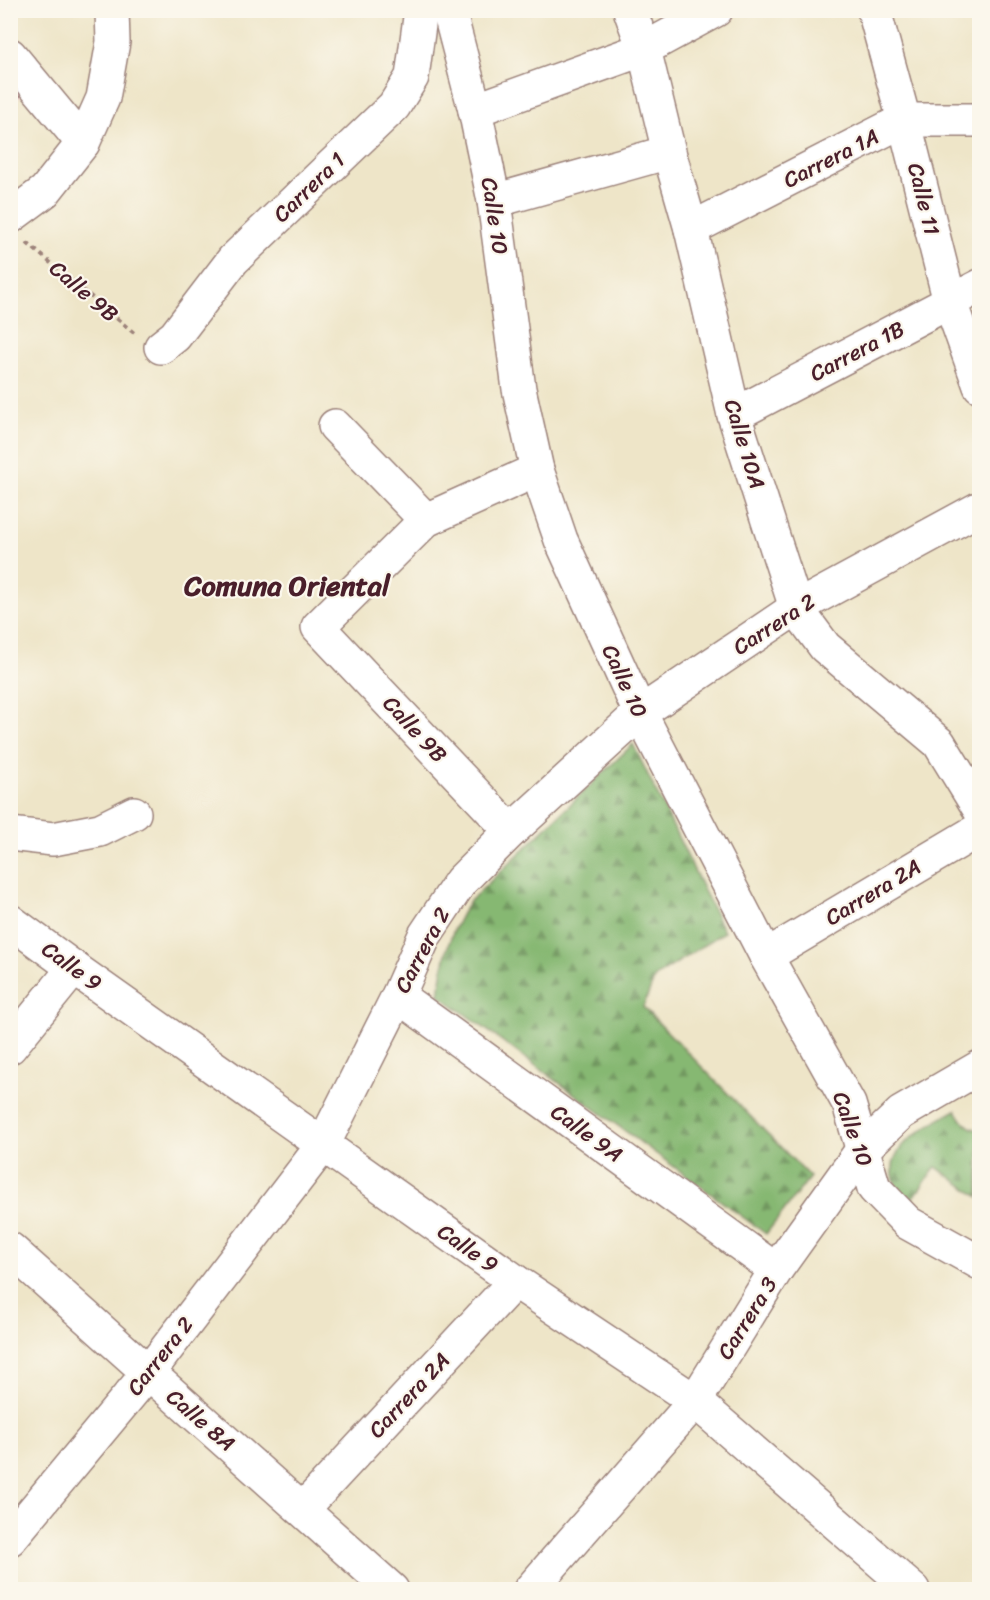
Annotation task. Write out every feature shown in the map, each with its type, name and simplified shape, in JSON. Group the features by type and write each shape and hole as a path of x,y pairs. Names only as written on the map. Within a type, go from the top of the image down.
{"street":[{"path":"15,227 83,143 103,98 113,42 112,10"},
{"name":"Carrera 1","path":"161,347 176,336 233,260 394,106 412,77 421,10"},
{"name":"Calle 10","path":"449,10 494,201 519,389 537,470 561,540 640,713 766,956 849,1104 874,1188 908,1223 980,1263"},
{"name":"Calle 10A","path":"630,10 644,49 669,152 691,229 734,415 796,608 825,647 939,743 980,810"},
{"path":"474,110 644,49 716,10"},
{"name":"Calle 11","path":"874,10 950,302 980,386"},
{"path":"10,55 83,143"},
{"name":"Carrera 1A","path":"691,229 904,120 980,120"},
{"path":"494,201 669,152"},
{"name":"Carrera 1B","path":"734,415 980,286"},
{"path":"335,426 426,520 537,470"},
{"name":"Carrera 2","path":"10,1539 148,1373 323,1145 398,996 425,935 461,881 511,831 640,713 796,608 980,508"},
{"name":"Calle 9B","path":"426,520 318,627 511,831"},
{"path":"10,834 53,839 100,830 134,813"},
{"name":"Carrera 2A","path":"766,956 980,829"},
{"name":"Calle 9","path":"10,921 514,1281 695,1401 913,1590"},
{"path":"10,1047 75,969"},
{"name":"Calle 9A","path":"398,996 776,1270"},
{"name":"Carrera 3","path":"530,1590 695,1401 776,1270 862,1150 901,1113 980,1067"},
{"name":"Calle 8A","path":"10,1249 392,1590"},
{"name":"Carrera 2A","path":"303,1509 514,1281"}],"path":[{"name":"Calle 9B","path":"15,227 144,341 161,347"}],"green space":[{"path":"633,744 724,932 655,977 643,1007 810,1177 766,1234 439,995 448,946 456,925 469,902"},
{"path":"956,1110 965,1123 979,1130 979,1197 936,1167 908,1205 897,1187 893,1172 895,1159 912,1137"}],"building":[{"path":"10,66 28,89 10,105"}],"district":[{"name":"Comuna Oriental","path":"287,585"}]}
